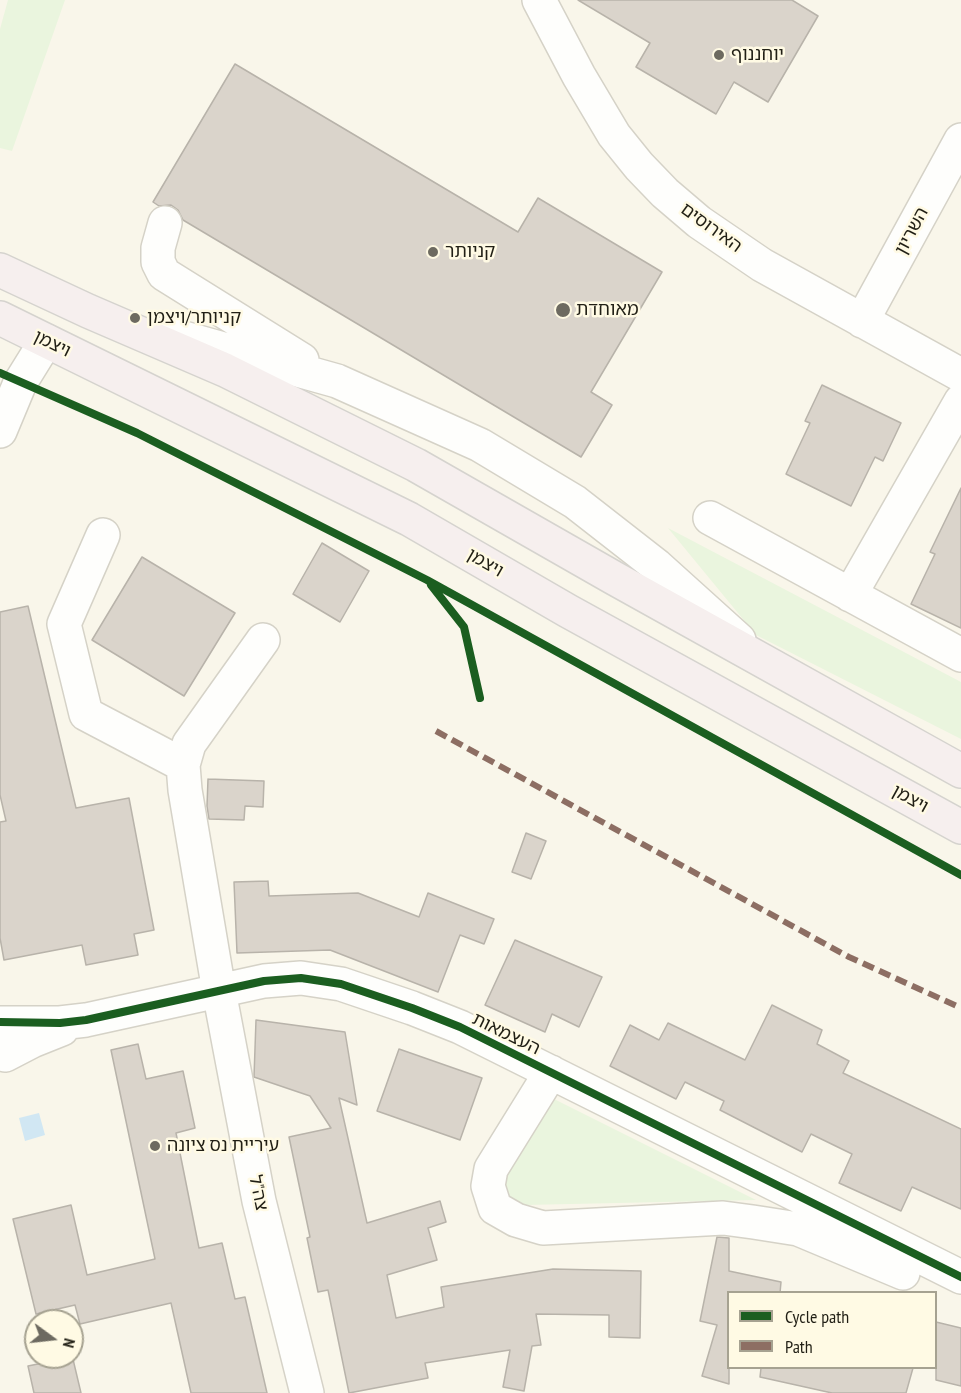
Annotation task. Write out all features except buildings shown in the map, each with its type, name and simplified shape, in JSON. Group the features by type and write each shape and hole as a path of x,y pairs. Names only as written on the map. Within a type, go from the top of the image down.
{"main road":[{"path":"0,243 10,260 37,287"},
{"path":"0,270 225,370 416,465 961,771"},
{"name":"ויצמן","path":"0,318 409,519 568,611 961,827"}],"street":[{"name":"האירוסים","path":"539,0 579,76 614,135 665,193 699,222 762,265 961,375"},
{"name":"השריון","path":"862,321 961,140"},
{"path":"165,223 158,248 158,262 164,274 337,381 480,446 574,502 657,566 760,659"},
{"path":"88,311 337,381"},
{"path":"0,430 20,383 46,341"},
{"path":"850,595 961,401"},
{"path":"710,518 961,655"},
{"path":"104,535 64,624 86,714 183,765 189,744 263,639"},
{"name":"צה\"ל","path":"183,765 185,790 219,991 259,1201 307,1393"},
{"name":"העצמאות","path":"2,1042 32,1041 86,1020 264,981 301,978 341,984 460,1027 961,1277"},
{"path":"551,1072 491,1168 488,1186 495,1208 516,1220 543,1228 723,1218 753,1222 798,1229 903,1273"}],"green space":[{"path":"8,0 65,0 12,151 0,148 0,29"},
{"path":"668,528 961,682 961,739 756,635"},
{"path":"552,1098 756,1200 525,1205 508,1202 502,1194 510,1154"}],"water":[{"path":"39,1113 45,1135 25,1141 19,1118"}],"marked path":[{"path":"436,731 849,957 961,1008"}],"cycle path":[{"path":"0,373 137,433 427,580 961,875"},
{"path":"431,585 464,627 480,698"},
{"path":"0,1022 60,1023 86,1020 264,981 301,978 341,984 460,1027 961,1277"}],"place":[{"name":"יוחננוף","path":"719,55"},
{"name":"קניותר","path":"433,252"},
{"name":"מאוחדת","path":"563,310"},
{"name":"קניותר/ויצמן","path":"135,318"},
{"name":"עיריית נס ציונה","path":"155,1146"}]}
